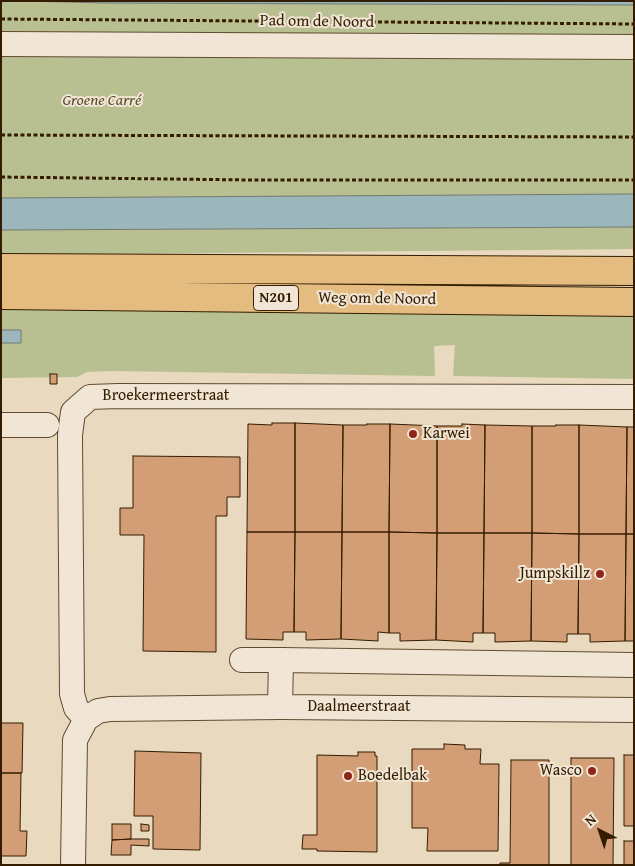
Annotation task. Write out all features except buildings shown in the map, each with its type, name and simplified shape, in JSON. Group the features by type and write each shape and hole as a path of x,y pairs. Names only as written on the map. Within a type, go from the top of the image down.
{"highway":[{"name":"Weg om de Noord","path":"1,268 634,271"},
{"name":"Weg om de Noord","path":"1,295 634,302"}],"street":[{"name":"Pad om de Noord","path":"1,44 634,47"},
{"name":"Broekermeerstraat","path":"86,719 76,708 72,694 70,435 74,412 90,397 634,397"},
{"path":"1,425 47,425"},
{"path":"242,660 634,665"},
{"path":"280,707 281,660"},
{"name":"Daalmeerstraat","path":"86,719 98,711 110,709 280,707 634,710"},
{"path":"73,865 75,740 86,719"}],"path":[{"name":"Pad om de Noord","path":"1,19 634,24"},
{"path":"1,135 634,137"},
{"path":"1,177 251,180 634,180"}],"green space":[{"name":"Groene Carré","path":"1,1 634,1 634,194 1,202"},
{"path":"634,227 634,249 1,255 1,230"},
{"path":"1,304 634,315 634,379 453,376 455,345 434,346 435,376 112,371 87,372 77,377 1,378 1,343 21,343 20,330 1,330"}],"water":[{"path":"26,1 634,1 634,5 106,3"},
{"path":"634,194 634,227 1,230 1,198"},
{"path":"1,330 21,330 21,343 1,343"}],"place":[{"name":"Karwei","path":"413,434"},
{"name":"Jumpskillz","path":"600,574"},
{"name":"Wasco","path":"592,771"},
{"name":"Boedelbak","path":"348,776"}]}
